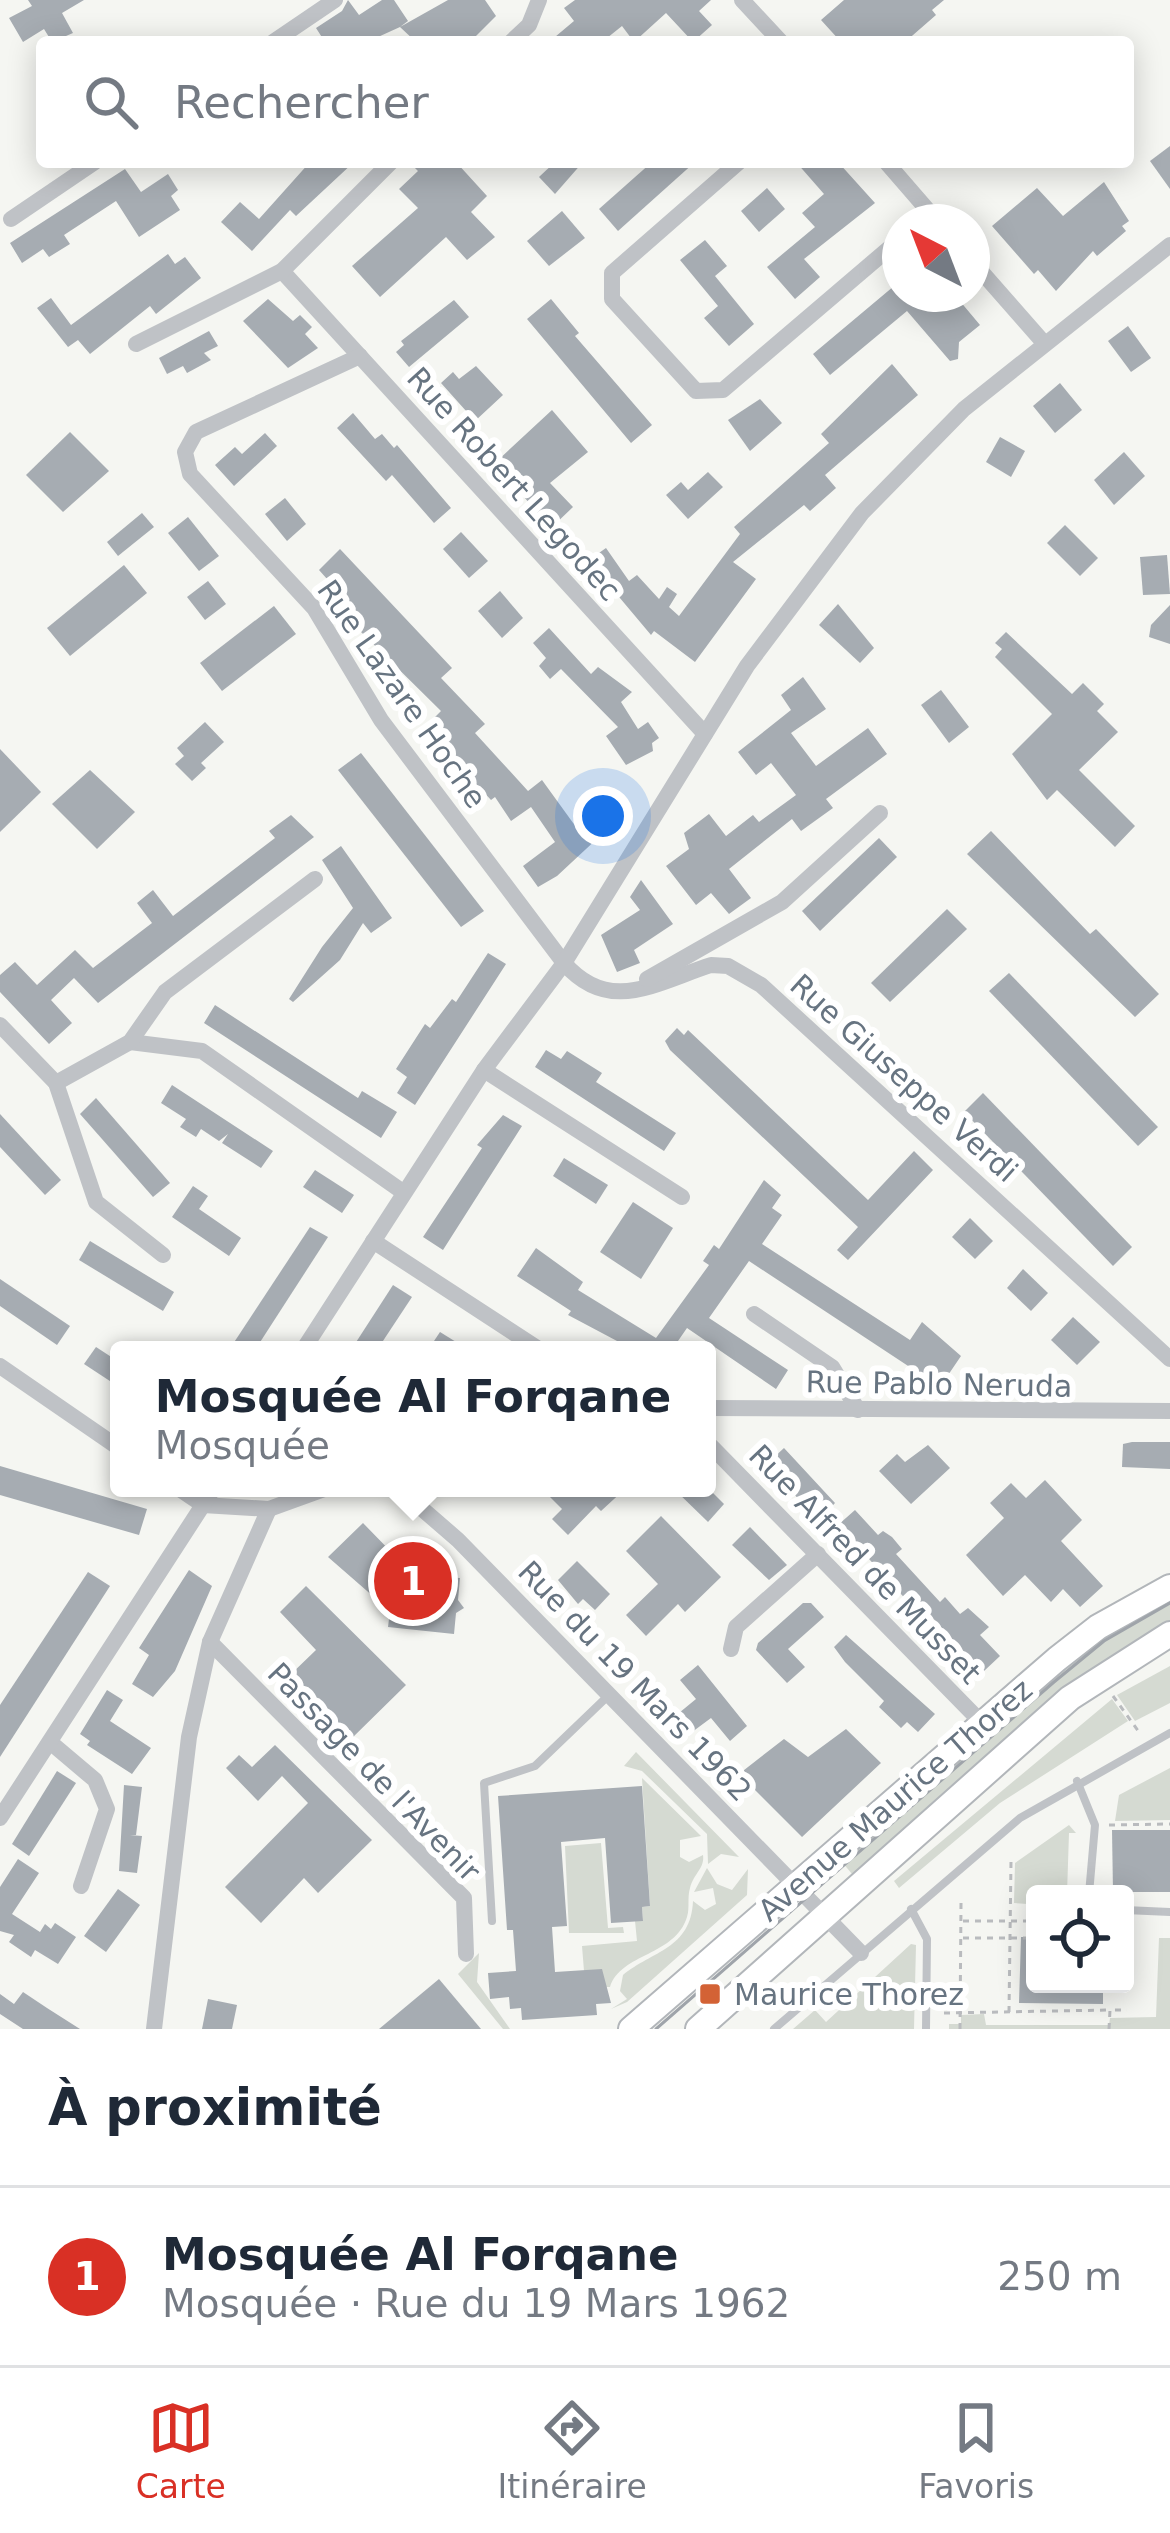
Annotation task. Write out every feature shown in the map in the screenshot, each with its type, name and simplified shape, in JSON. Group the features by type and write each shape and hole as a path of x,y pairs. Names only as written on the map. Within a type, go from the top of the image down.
{"street":[{"path":"282,36 335,0"},
{"path":"518,36 529,25 538,0"},
{"path":"742,0 775,36"},
{"path":"11,219 86,168"},
{"path":"136,344 282,271 385,168"},
{"path":"732,168 612,273 613,298 696,391 723,390 882,254"},
{"path":"891,168 918,204"},
{"path":"309,1341 484,1070 565,963 747,667 862,513 964,410 1170,245"},
{"name":"Rue Robert Legodec","path":"282,271 705,734"},
{"path":"990,282 1044,344"},
{"name":"Rue Lazare Hoche","path":"360,356 196,432 185,452 190,474 314,608 381,719 565,963"},
{"path":"565,963 586,988 626,992 782,902 880,813"},
{"path":"56,1083 130,1042 165,992 315,879"},
{"name":"Rue Giuseppe Verdi","path":"626,992 711,964 728,966 761,986 1170,1359"},
{"path":"0,1025 56,1083 96,1202 163,1255"},
{"path":"130,1042 202,1051 403,1192"},
{"path":"484,1070 682,1197"},
{"path":"373,1241 526,1341"},
{"path":"754,1314 832,1367 858,1410"},
{"path":"0,1366 110,1442"},
{"name":"Rue Pablo Neruda","path":"716,1408 1170,1412"},
{"name":"Rue Alfred de Musset","path":"716,1451 983,1724"},
{"path":"191,1497 203,1505 269,1509 302,1497"},
{"path":"0,1818 208,1497"},
{"name":"Rue du 19 Mars 1962","path":"408,1497 458,1540 830,1916 861,1953"},
{"path":"154,2029 171,1856 210,1642 269,1509"},
{"path":"731,1648 736,1628 818,1554"},
{"name":"Avenue Maurice Thorez","path":"631,2029 1098,1628 1170,1587"},
{"name":"Avenue Maurice Thorez","path":"698,2029 1070,1698 1170,1634"},
{"name":"Passage de l'Avenir","path":"210,1642 464,1898 466,1954"},
{"path":"50,1742 95,1780 107,1809 81,1886"}],"lane":[{"path":"491,1921 484,1783 535,1766 610,1694"},
{"path":"774,2029 1020,1818 1077,1781 1170,1733"},
{"path":"1077,1781 1095,1825 1090,1885"},
{"path":"911,1909 927,1939 926,2029"},
{"path":"1134,1910 1170,1912"}],"path":[{"path":"1112,1694 1147,1743"},
{"path":"1095,1825 1170,1824"},
{"path":"1009,2014 1011,1862"},
{"path":"960,2029 961,1903"},
{"path":"961,1921 1026,1921"},
{"path":"961,1938 1026,1938"},
{"path":"1109,2029 1110,2010"},
{"path":"926,2012 1127,2010"}],"shaded area":[{"path":"1170,1593 1170,1625 857,1880 837,1856 1066,1659"},
{"path":"1170,1666 1170,1703 1135,1721 1117,1695"},
{"path":"1112,1699 1128,1721 1000,1803 899,1888 894,1881"},
{"path":"636,1752 739,1857 721,1854 708,1864 707,1834 642,1771 624,1766"},
{"path":"1170,1768 1170,1820 1115,1821 1119,1795"},
{"path":"642,1778 701,1836 680,1840 680,1857 689,1862 703,1855 703,1860 690,1888 681,1930 604,1987 584,1971 582,1946 637,1941 635,1921 643,1920 642,1907 650,1906"},
{"path":"1069,1825 1076,1833 1069,1833 1067,1885 1026,1885 1026,1904 1014,1903 1015,1863"},
{"path":"601,1843 608,1928 623,1927 624,1933 569,1933 565,1846"},
{"path":"707,1868 717,1884 732,1890 748,1869 747,1895 627,2002 611,2009 627,1999 620,1991 623,1975 678,1939 691,1917 693,1901 705,1910 716,1904 713,1888 694,1892"},
{"path":"1159,1938 1170,1938 1170,2029 949,2029 949,2024 961,2024 961,2015 984,2014 986,2025 1109,2025 1110,2018 1156,2017"},
{"path":"911,1944 916,1945 914,2029 793,2029 815,2010 826,2022"},
{"path":"479,1953 477,1982 510,2029 503,2029 458,1974"}],"building":[{"path":"28,0 84,0 62,13 73,33 48,36 44,29 23,42 9,18 32,6"},
{"path":"348,0 359,15 382,0 394,0 408,21 380,36 321,36 316,28 342,11"},
{"path":"448,0 485,0 496,16 476,36 410,36 400,27"},
{"path":"575,0 711,0 699,11 712,25 700,36 687,36 666,13 641,36 630,36 622,26 610,36 556,36 574,21 564,8"},
{"path":"844,0 944,0 932,10 936,15 912,36 836,36 821,20"},
{"path":"1170,146 1170,189 1150,161"},
{"path":"305,168 348,168 296,216 290,210 252,251 221,222 240,202 259,219"},
{"path":"415,168 461,168 487,196 471,212 495,237 467,260 446,237 380,297 352,266 418,208 399,189 418,171"},
{"path":"549,168 578,168 555,194 539,177"},
{"path":"645,168 688,168 618,231 599,209"},
{"path":"801,168 843,168 875,203 804,259 820,277 795,299 767,267 815,227 802,213 824,194"},
{"path":"125,169 141,192 168,174 178,190 171,196 180,210 139,237 116,201 64,235 70,244 49,257 43,249 22,263 10,243"},
{"path":"1104,182 1129,221 1122,226 1126,231 1097,256 1093,251 1056,291 1038,270 1034,274 992,226 1037,188 1063,216"},
{"path":"767,188 785,209 759,232 741,211"},
{"path":"562,211 585,238 549,266 527,241"},
{"path":"705,240 727,266 715,276 754,324 729,346 704,318 718,306 680,260"},
{"path":"168,254 175,264 185,257 201,278 156,314 150,306 90,354 78,340 68,347 37,308 51,298 71,325"},
{"path":"882,296 882,312 906,312 830,375 813,354"},
{"path":"268,299 293,321 300,315 312,327 305,334 318,348 288,368 243,321"},
{"path":"551,299 579,333 575,336 652,425 631,443 527,319"},
{"path":"454,300 469,317 409,367 396,352 404,345 401,341"},
{"path":"908,312 969,312 980,325 959,342 958,359 950,361"},
{"path":"1128,326 1151,358 1131,372 1108,341"},
{"path":"209,331 218,346 204,353 211,360 187,373 183,366 167,374 159,358"},
{"path":"892,364 918,395 825,475 836,488 810,511 804,505 733,562 756,579 695,662 654,631 651,635 609,585 603,589 586,562 606,548 629,581 637,575 659,599 667,587 677,594 669,607 679,616 740,534 734,527 829,443 821,434"},
{"path":"476,366 503,395 475,421 441,383 453,372 459,379"},
{"path":"1060,383 1082,410 1055,433 1033,406"},
{"path":"760,399 782,423 750,451 728,420"},
{"path":"552,410 588,452 550,483 573,507 550,529 496,462"},
{"path":"353,413 375,439 382,434 394,448 397,445 451,508 434,523 392,475 386,481 337,428"},
{"path":"70,432 109,471 63,512 26,475"},
{"path":"265,433 277,446 234,486 215,465 235,447 242,454"},
{"path":"1000,437 1025,451 1011,477 986,462"},
{"path":"1124,452 1145,476 1114,505 1094,480"},
{"path":"708,472 723,487 688,519 666,495 681,482 688,490"},
{"path":"285,498 306,524 287,541 265,514"},
{"path":"142,513 154,527 118,556 107,542"},
{"path":"188,517 219,556 199,571 168,533"},
{"path":"1065,525 1098,558 1080,576 1047,543"},
{"path":"461,532 488,561 469,578 443,549"},
{"path":"340,549 452,668 441,678 485,724 475,733 528,791 542,780 576,827 587,819 600,836 557,876 538,887 523,866 555,842 531,807 511,821 495,797 491,800 466,773 427,725 441,711 361,632 355,620 360,616 319,570"},
{"path":"1167,555 1170,594 1143,595 1140,557"},
{"path":"124,565 147,593 70,656 47,628"},
{"path":"208,581 226,604 205,620 187,597"},
{"path":"500,591 523,618 502,638 478,611"},
{"path":"838,604 874,648 860,663 819,625"},
{"path":"1170,605 1170,644 1149,637 1151,625"},
{"path":"274,606 296,634 222,691 200,663"},
{"path":"549,628 591,674 598,667 632,692 621,702 638,729 648,722 659,738 652,743 653,751 626,765 606,736 618,727 561,669 550,679 539,666 546,658 533,643"},
{"path":"1006,632 1072,694 1083,683 1104,704 1097,711 1118,732 1079,770 1135,826 1115,847 1057,790 1047,800 1012,754 1052,714 995,657 1002,649 995,643"},
{"path":"803,677 826,709 791,733 816,766 868,728 887,754 826,799 833,808 801,831 792,819 729,869 751,898 729,914 711,893 696,905 666,866 689,849 684,833 709,814 726,836 753,815 759,822 796,795 771,763 756,775 738,752 791,710 781,695"},
{"path":"941,690 969,727 949,743 921,705"},
{"path":"205,722 224,742 201,763 206,768 192,781 175,764 184,756 177,748"},
{"path":"0,749 41,792 0,832"},
{"path":"361,753 484,911 461,927 338,770"},
{"path":"90,770 135,812 97,849 52,804"},
{"path":"291,815 314,837 98,1003 74,978 51,1000 72,1023 49,1044 0,992 0,975 15,962 37,985 75,950 93,968 152,923 137,903 153,890 173,916 275,838 269,831"},
{"path":"991,831 1090,934 1096,929 1159,994 1135,1017 967,854"},
{"path":"879,838 897,857 820,931 802,911"},
{"path":"341,846 392,918 371,933 363,923 340,960 293,1002 289,999 322,947 353,908 322,860"},
{"path":"641,880 673,924 634,950 640,963 617,972 601,935 640,910 630,897"},
{"path":"947,909 967,929 890,1002 871,983"},
{"path":"488,953 506,964 415,1105 397,1093 407,1077 396,1069 425,1024 430,1028 452,999 456,1002"},
{"path":"1009,973 1158,1127 1138,1146 989,991"},
{"path":"215,1005 358,1098 362,1091 397,1112 381,1138 204,1023"},
{"path":"677,1028 684,1035 688,1030 868,1200 914,1151 933,1170 848,1260 837,1250 858,1227 670,1050 665,1041"},
{"path":"546,1050 561,1059 567,1051 602,1073 596,1082 676,1133 664,1151 535,1067"},
{"path":"172,1085 273,1151 261,1168 222,1143 228,1134 219,1141 201,1129 196,1137 180,1127 186,1119 161,1103"},
{"path":"983,1093 1132,1247 1113,1266 964,1112"},
{"path":"96,1098 170,1183 153,1197 80,1114"},
{"path":"0,1114 61,1180 45,1195 0,1147"},
{"path":"503,1115 522,1126 443,1250 423,1237 482,1148 477,1145"},
{"path":"564,1158 608,1185 596,1204 553,1176"},
{"path":"315,1170 354,1195 342,1213 303,1187"},
{"path":"764,1180 781,1195 772,1208 782,1215 762,1244 910,1340 922,1322 961,1356 940,1387 749,1261 709,1318 788,1370 776,1389 716,1348 716,1341 706,1341 687,1328 678,1341 617,1341 568,1315 571,1311 517,1276 536,1248 583,1282 578,1290 656,1338 709,1265 703,1261 714,1245 719,1249"},
{"path":"193,1186 208,1196 199,1209 241,1238 229,1256 172,1217"},
{"path":"633,1202 673,1228 641,1279 600,1252"},
{"path":"970,1218 993,1241 975,1259 952,1237"},
{"path":"310,1227 328,1237 261,1341 235,1341"},
{"path":"90,1241 174,1292 163,1311 79,1260"},
{"path":"1023,1269 1048,1293 1031,1311 1007,1288"},
{"path":"0,1279 70,1326 57,1345 0,1306"},
{"path":"393,1285 412,1297 383,1341 357,1341"},
{"path":"1073,1317 1100,1342 1077,1365 1051,1340"},
{"path":"440,1332 454,1341 434,1341"},
{"path":"96,1347 110,1356 110,1381 84,1364"},
{"path":"1170,1442 1170,1469 1122,1467 1123,1444"},
{"path":"928,1445 950,1468 911,1504 879,1471 897,1454 905,1462"},
{"path":"784,1448 835,1503 822,1517 816,1510 812,1514 774,1472 770,1461"},
{"path":"0,1466 147,1509 139,1535 0,1495"},
{"path":"1045,1480 1082,1520 1061,1541 1103,1586 1080,1607 1063,1589 1051,1602 1025,1575 1003,1596 966,1555 1004,1518 990,1503 1011,1483 1026,1498"},
{"path":"716,1496 724,1504 708,1522 682,1497"},
{"path":"550,1497 616,1497 601,1511 596,1506 568,1535 552,1519 562,1509"},
{"path":"855,1510 878,1535 883,1531 892,1537 902,1549 896,1554 940,1602 945,1597 960,1614 968,1608 989,1627 980,1635 1000,1656 983,1672 917,1601 911,1605 838,1525"},
{"path":"661,1516 721,1577 685,1612 678,1604 646,1636 626,1615 658,1584 626,1551"},
{"path":"363,1523 399,1560 415,1544 447,1577 460,1578 458,1600 464,1608 456,1613 454,1634 388,1627 390,1611 328,1557"},
{"path":"750,1527 787,1565 769,1580 732,1545"},
{"path":"577,1561 610,1594 595,1610 583,1599 578,1604 558,1580"},
{"path":"189,1570 212,1586 175,1671 153,1697 132,1684 149,1655 139,1648"},
{"path":"88,1572 110,1586 0,1757 0,1705"},
{"path":"306,1586 406,1685 350,1740 288,1677 316,1650 280,1612"},
{"path":"803,1603 811,1603 824,1617 788,1649 805,1667 787,1683 756,1650"},
{"path":"846,1635 935,1714 918,1732 907,1722 901,1728 879,1707 884,1701 845,1662 834,1647"},
{"path":"698,1665 747,1726 730,1741 711,1718 684,1738 668,1722 696,1699 680,1680"},
{"path":"107,1690 123,1700 110,1721 151,1748 132,1774 87,1745 90,1741 80,1734"},
{"path":"846,1729 881,1763 802,1837 739,1774 784,1739 808,1757"},
{"path":"275,1745 372,1840 318,1893 304,1878 261,1923 225,1887 308,1803 282,1776 258,1801 226,1768 239,1755 252,1767"},
{"path":"57,1771 76,1783 29,1856 12,1844"},
{"path":"124,1785 142,1787 136,1835 130,1835 142,1836 137,1873 119,1871"},
{"path":"642,1786 650,1906 642,1907 643,1921 611,1923 605,1838 561,1842 567,1926 552,1927 555,1972 602,1969 611,2003 596,2004 597,2015 522,2020 521,2008 510,2009 509,1997 490,1999 488,1973 516,1971 513,1930 507,1930 498,1796"},
{"path":"1112,1830 1170,1830 1170,1892 1134,1892 1134,1885 1113,1885"},
{"path":"18,1859 39,1873 12,1914 40,1932 45,1924 51,1929 55,1923 76,1937 58,1964 35,1950 31,1957 9,1942 14,1935 0,1931 0,1887"},
{"path":"118,1889 140,1905 106,1952 84,1936"},
{"path":"1021,1937 1026,1937 1026,1993 1103,1993 1103,2004 1019,2003"},
{"path":"439,1979 481,2029 379,2029"},
{"path":"23,1992 80,2029 23,2029 0,2014 0,1994 14,2004"},
{"path":"208,1999 237,2005 232,2029 202,2029"}],"tram line":[{"path":"656,2029 1054,1682 1104,1641 1170,1603"}],"place":[{"name":"Mosquée Al Forqane","path":"413,1581"},
{"name":"Maurice Thorez","path":"710,1994"}]}
